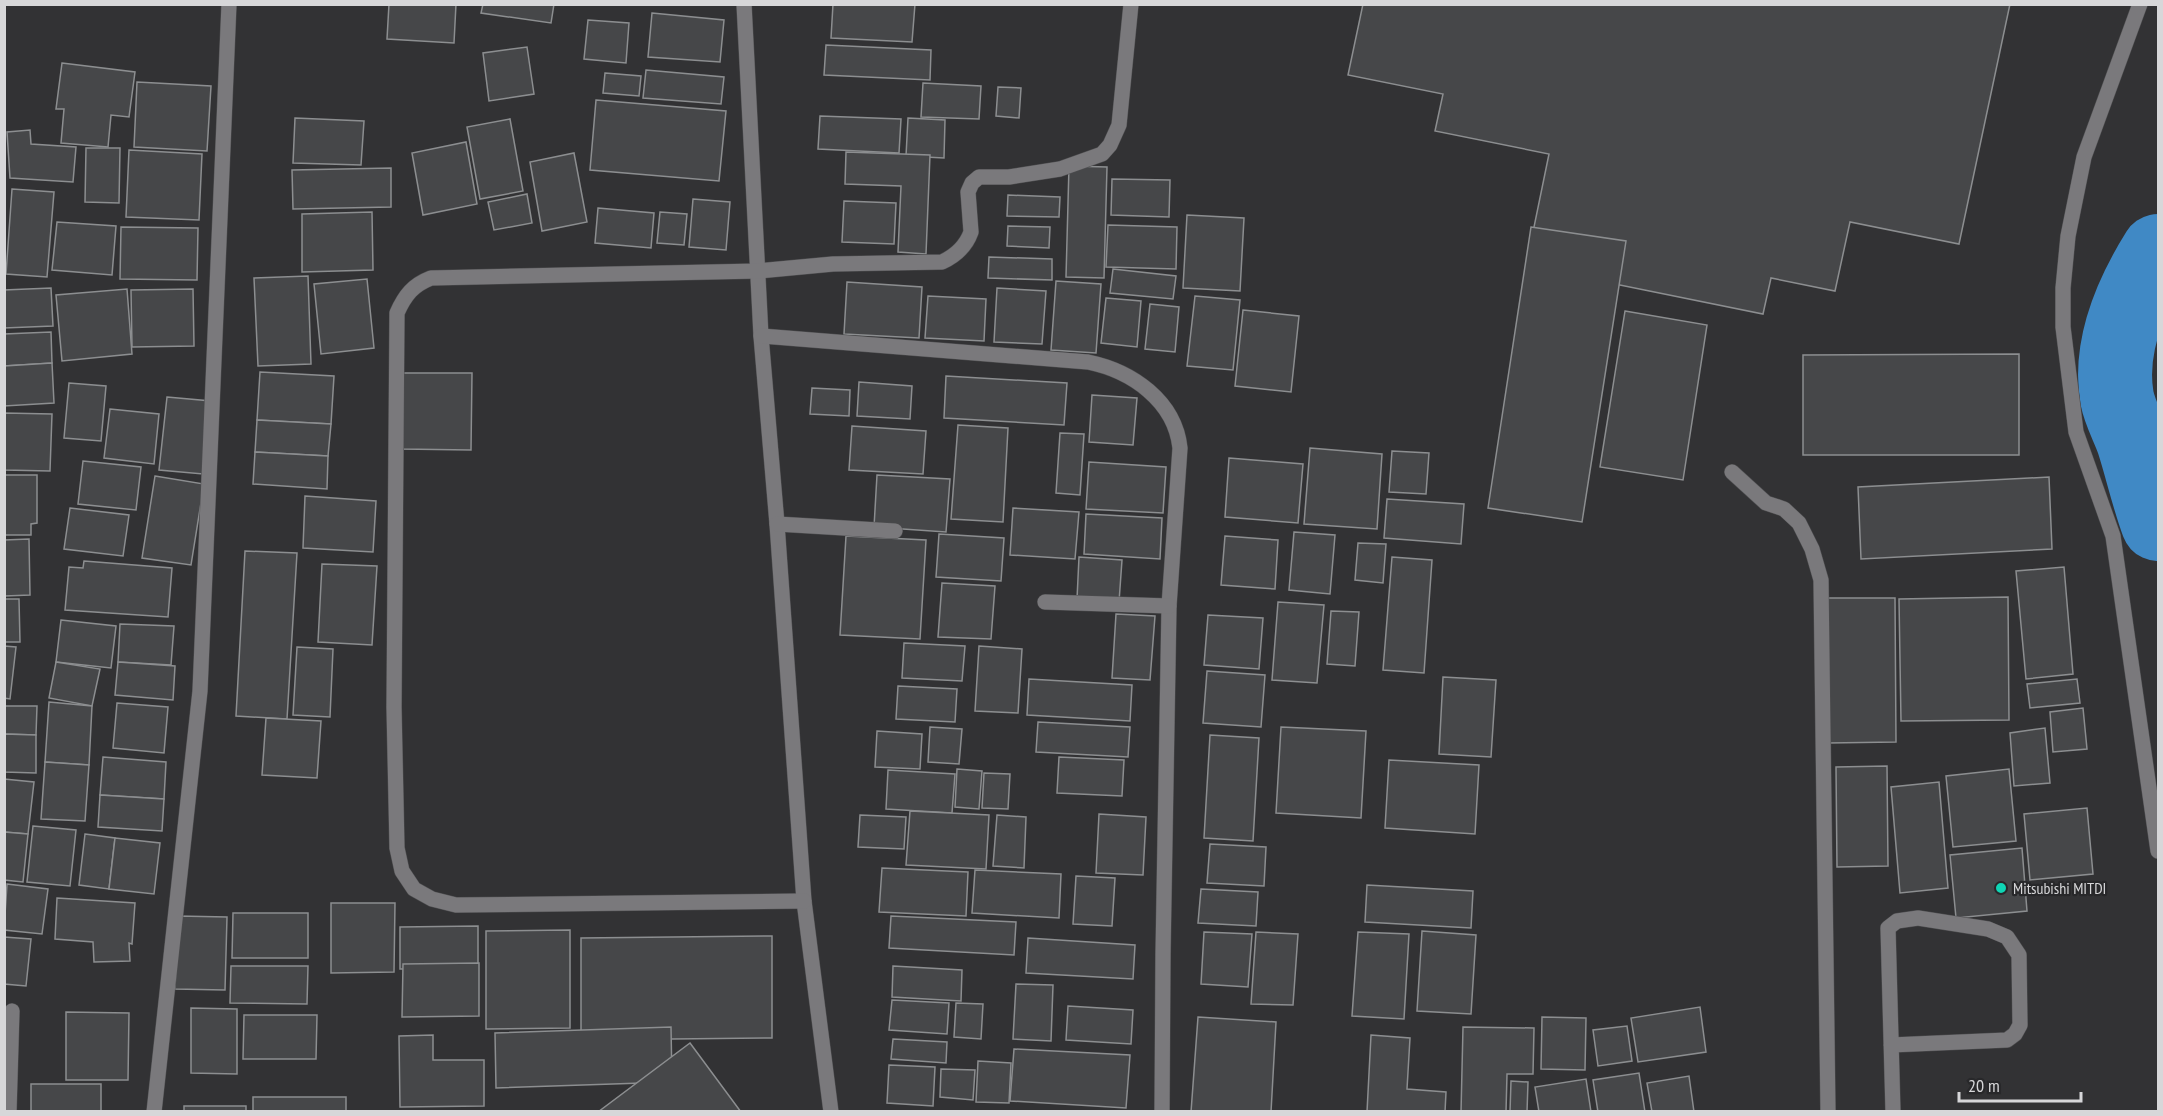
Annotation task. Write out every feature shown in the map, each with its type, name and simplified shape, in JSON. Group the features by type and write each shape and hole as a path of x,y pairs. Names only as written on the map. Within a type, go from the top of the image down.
{"street":[{"path":"154,1112 200,691 229,4"},
{"path":"744,4 761,336 804,901 831,1112"},
{"path":"804,901 456,905 432,899 414,889 402,871 397,848 394,707 398,313 405,297 422,282 431,278 758,271 833,264 942,262 953,256 969,237 971,232 968,192 972,183 979,177 1009,177 1060,169 1102,154 1110,145 1119,125 1131,4"},
{"path":"2140,4 2084,157 2068,236 2063,327 2076,432 2113,536 2158,851"},
{"path":"761,336 1088,362 1107,366 1133,379 1163,405 1179,432 1180,448 1169,606 1162,1112"},
{"path":"1732,472 1766,503 1784,509 1799,524 1812,549 1821,580 1828,1112"},
{"path":"777,524 895,531"},
{"path":"1045,602 1169,606"},
{"path":"1890,1045 2007,1040 2015,1034 2020,1024 2019,955 2007,937 1988,929 1918,918 1897,921 1888,928 1890,1045 1893,1112"},
{"path":"9,1112 12,1011"}],"building":[{"path":"389,4 456,4 454,43 387,39"},
{"path":"483,4 554,4 551,23 481,13"},
{"path":"833,4 915,4 912,42 831,38"},
{"path":"1363,4 2010,4 1959,244 1850,222 1835,291 1771,278 1763,314 1526,266 1549,154 1435,131 1443,94 1348,75"},
{"path":"652,13 724,20 720,62 648,57"},
{"path":"588,20 629,23 626,63 584,59"},
{"path":"826,45 931,50 930,80 824,75"},
{"path":"527,47 534,94 489,101 483,53"},
{"path":"62,63 135,72 129,117 111,115 108,147 61,143 64,109 56,109"},
{"path":"646,70 724,77 721,104 643,98"},
{"path":"605,73 641,76 639,96 603,93"},
{"path":"137,82 211,86 207,151 134,147"},
{"path":"923,83 981,86 979,119 921,117"},
{"path":"998,87 1021,88 1019,118 996,116"},
{"path":"596,100 726,111 719,181 590,170"},
{"path":"820,116 901,119 899,153 818,149"},
{"path":"295,118 364,121 361,165 293,163"},
{"path":"908,118 945,120 944,158 906,156"},
{"path":"510,119 523,191 480,199 467,127"},
{"path":"30,130 31,144 76,147 73,182 10,178 7,132"},
{"path":"466,142 477,204 423,215 412,153"},
{"path":"86,148 120,148 119,203 85,202"},
{"path":"129,150 202,154 199,220 126,217"},
{"path":"846,152 930,155 926,254 898,252 901,186 845,184"},
{"path":"574,153 587,222 542,231 530,162"},
{"path":"1069,166 1107,167 1104,278 1066,277"},
{"path":"391,168 391,207 293,209 292,170"},
{"path":"1112,179 1170,180 1169,217 1111,215"},
{"path":"12,189 54,192 47,277 6,274"},
{"path":"527,194 532,223 494,230 488,202"},
{"path":"1008,195 1060,197 1059,217 1007,216"},
{"path":"693,199 730,202 726,250 689,247"},
{"path":"844,201 896,203 894,244 842,242"},
{"path":"598,208 654,213 651,248 595,243"},
{"path":"372,212 373,270 302,272 302,214"},
{"path":"660,212 687,214 684,245 657,243"},
{"path":"1187,215 1244,218 1240,291 1183,288"},
{"path":"57,222 116,226 112,275 52,270"},
{"path":"1108,225 1177,227 1176,269 1106,267"},
{"path":"1008,226 1050,227 1049,248 1007,246"},
{"path":"121,227 198,228 197,280 120,279"},
{"path":"1531,227 1626,241 1582,522 1488,508"},
{"path":"989,257 1052,259 1052,280 988,278"},
{"path":"1113,269 1176,276 1173,299 1110,293"},
{"path":"308,276 311,364 258,366 254,278"},
{"path":"367,279 374,348 321,354 314,284"},
{"path":"1056,281 1101,284 1096,353 1051,350"},
{"path":"847,282 922,287 919,338 844,334"},
{"path":"51,288 53,326 4,328 4,290"},
{"path":"997,288 1046,291 1042,344 994,342"},
{"path":"127,289 132,354 62,361 56,295"},
{"path":"193,289 194,346 132,347 131,290"},
{"path":"928,296 986,299 984,341 925,338"},
{"path":"1195,296 1240,300 1233,370 1187,366"},
{"path":"1106,298 1141,301 1137,347 1101,343"},
{"path":"1150,304 1179,307 1175,352 1145,349"},
{"path":"1243,310 1299,316 1291,392 1235,386"},
{"path":"1625,311 1707,325 1683,480 1600,467"},
{"path":"51,332 52,363 4,366 4,334"},
{"path":"2019,354 2019,455 1803,455 1803,355"},
{"path":"52,363 54,403 4,406 4,366"},
{"path":"260,372 334,376 331,424 257,420"},
{"path":"401,373 472,373 471,450 401,449"},
{"path":"946,376 1067,383 1064,425 944,418"},
{"path":"859,382 912,386 910,419 857,416"},
{"path":"69,383 106,386 101,441 64,438"},
{"path":"812,388 850,390 849,416 810,414"},
{"path":"1092,395 1137,398 1133,445 1089,442"},
{"path":"167,397 211,401 203,474 159,470"},
{"path":"110,409 159,414 154,464 104,458"},
{"path":"4,413 52,414 50,471 4,470"},
{"path":"257,420 331,424 328,456 255,452"},
{"path":"958,425 1008,428 1003,522 951,519"},
{"path":"852,426 926,431 923,474 849,470"},
{"path":"1060,433 1084,434 1080,495 1056,493"},
{"path":"1310,448 1382,454 1377,529 1304,524"},
{"path":"1392,451 1429,453 1426,494 1389,492"},
{"path":"255,452 328,456 327,489 253,484"},
{"path":"1229,458 1303,464 1298,523 1225,517"},
{"path":"83,461 141,467 136,510 78,504"},
{"path":"1089,462 1166,467 1163,513 1086,509"},
{"path":"4,475 37,475 37,523 31,524 31,535 4,535"},
{"path":"877,475 950,479 946,532 874,527"},
{"path":"155,476 204,484 191,565 142,558"},
{"path":"2049,477 2052,549 1861,559 1858,487"},
{"path":"305,496 376,501 373,552 303,548"},
{"path":"1387,499 1464,504 1461,544 1384,538"},
{"path":"70,508 129,515 123,556 64,549"},
{"path":"1013,508 1079,512 1075,559 1010,555"},
{"path":"1086,514 1162,518 1160,559 1084,554"},
{"path":"1294,532 1335,535 1330,594 1289,590"},
{"path":"939,534 1004,538 1001,581 936,577"},
{"path":"846,536 926,540 920,639 840,635"},
{"path":"1225,536 1278,540 1275,589 1221,585"},
{"path":"29,539 30,595 5,596 4,540"},
{"path":"1358,543 1386,544 1383,583 1355,580"},
{"path":"245,551 297,553 287,719 236,716"},
{"path":"1079,557 1122,560 1119,602 1077,599"},
{"path":"1392,557 1432,560 1424,673 1383,670"},
{"path":"84,561 172,568 168,617 65,610 69,567 83,568"},
{"path":"322,564 377,566 372,645 318,642"},
{"path":"2064,567 2073,674 2026,679 2016,571"},
{"path":"942,583 995,586 991,639 938,637"},
{"path":"2008,597 2009,720 1901,721 1899,599"},
{"path":"1828,598 1895,598 1896,742 1828,743"},
{"path":"4,599 19,599 20,642 4,642"},
{"path":"1278,602 1324,605 1317,683 1272,680"},
{"path":"1331,611 1359,612 1355,666 1327,664"},
{"path":"1116,614 1155,616 1150,680 1112,678"},
{"path":"1208,615 1263,618 1259,669 1204,665"},
{"path":"61,620 116,626 111,668 56,662"},
{"path":"120,624 174,626 171,665 118,662"},
{"path":"904,643 965,646 962,681 902,678"},
{"path":"4,646 16,647 10,699 4,698"},
{"path":"979,646 1022,649 1018,713 975,711"},
{"path":"297,647 333,649 330,717 293,715"},
{"path":"56,662 100,669 92,706 49,698"},
{"path":"118,662 175,666 173,700 115,695"},
{"path":"1207,671 1265,675 1261,727 1203,723"},
{"path":"1443,677 1496,680 1491,757 1439,754"},
{"path":"1029,679 1132,685 1130,721 1027,715"},
{"path":"2077,679 2080,703 2030,708 2027,684"},
{"path":"898,686 957,689 955,722 896,719"},
{"path":"49,702 92,706 89,765 45,762"},
{"path":"117,703 168,707 164,753 113,748"},
{"path":"4,706 37,706 36,735 4,734"},
{"path":"2083,708 2087,749 2053,752 2050,712"},
{"path":"266,718 321,721 317,778 262,775"},
{"path":"1038,722 1130,727 1128,757 1036,752"},
{"path":"930,727 962,729 959,764 928,762"},
{"path":"1281,727 1366,731 1361,818 1276,813"},
{"path":"2045,728 2050,783 2014,786 2010,733"},
{"path":"877,731 922,734 920,769 875,767"},
{"path":"4,734 36,735 36,773 4,772"},
{"path":"1210,735 1259,738 1253,841 1204,838"},
{"path":"103,757 166,762 164,799 100,795"},
{"path":"1059,757 1124,760 1122,796 1057,793"},
{"path":"1389,760 1479,765 1475,834 1385,828"},
{"path":"45,762 89,765 85,821 41,819"},
{"path":"1887,766 1888,866 1837,867 1836,767"},
{"path":"957,769 982,771 979,809 955,807"},
{"path":"2009,769 2016,841 1953,847 1946,776"},
{"path":"888,770 955,774 952,813 886,809"},
{"path":"984,773 1010,774 1008,809 982,808"},
{"path":"4,779 34,782 28,834 4,832"},
{"path":"1939,782 1948,888 1900,893 1891,787"},
{"path":"100,795 164,799 162,831 98,827"},
{"path":"2087,808 2093,874 2030,880 2024,814"},
{"path":"910,811 989,815 986,869 906,865"},
{"path":"1099,814 1146,817 1143,875 1096,873"},
{"path":"860,815 906,817 904,849 858,847"},
{"path":"997,815 1026,817 1024,868 993,866"},
{"path":"33,826 76,830 70,886 27,882"},
{"path":"4,832 28,834 23,882 4,880"},
{"path":"85,834 115,838 109,889 79,885"},
{"path":"115,838 160,843 154,894 109,889"},
{"path":"1210,844 1266,847 1264,886 1207,883"},
{"path":"2022,848 2027,911 1956,918 1950,855"},
{"path":"882,868 968,872 966,916 879,912"},
{"path":"975,870 1061,874 1059,918 972,913"},
{"path":"1076,876 1115,878 1112,926 1073,924"},
{"path":"7,884 48,889 42,934 4,930"},
{"path":"1367,885 1473,891 1471,928 1365,922"},
{"path":"1201,889 1258,892 1256,926 1198,923"},
{"path":"57,898 135,903 132,944 129,943 130,961 94,962 93,942 55,939"},
{"path":"331,903 395,903 394,972 331,973"},
{"path":"233,913 308,913 308,958 232,958"},
{"path":"178,916 227,917 225,990 175,989"},
{"path":"891,916 1016,922 1014,955 889,948"},
{"path":"478,926 478,969 400,969 400,927"},
{"path":"570,930 570,1028 486,1029 486,931"},
{"path":"1422,931 1476,935 1471,1014 1417,1011"},
{"path":"1204,932 1252,934 1248,987 1201,984"},
{"path":"1256,932 1298,934 1293,1005 1251,1004"},
{"path":"1358,932 1409,934 1404,1019 1352,1016"},
{"path":"772,936 772,1038 581,1040 581,938"},
{"path":"4,937 31,939 26,986 4,984"},
{"path":"1028,938 1135,945 1133,979 1026,973"},
{"path":"479,963 479,1016 402,1017 403,964"},
{"path":"231,966 308,966 307,1004 230,1003"},
{"path":"893,966 962,970 961,1001 892,997"},
{"path":"1016,984 1053,985 1051,1041 1013,1039"},
{"path":"892,1000 949,1003 947,1034 889,1030"},
{"path":"956,1003 983,1004 981,1039 954,1037"},
{"path":"1068,1006 1133,1010 1131,1044 1066,1040"},
{"path":"1700,1007 1706,1052 1638,1062 1631,1018"},
{"path":"191,1008 237,1009 237,1074 191,1073"},
{"path":"66,1012 129,1013 128,1080 66,1080"},
{"path":"244,1015 317,1015 316,1059 243,1059"},
{"path":"1198,1017 1276,1022 1271,1112 1191,1112"},
{"path":"1542,1017 1586,1018 1585,1070 1541,1069"},
{"path":"1627,1026 1632,1061 1598,1066 1593,1030"},
{"path":"671,1027 672,1082 496,1088 495,1033"},
{"path":"1463,1027 1534,1028 1533,1074 1507,1074 1506,1112 1461,1112"},
{"path":"433,1035 433,1060 484,1060 484,1106 400,1107 399,1036"},
{"path":"1371,1035 1410,1038 1407,1089 1446,1092 1445,1112 1367,1112"},
{"path":"893,1039 947,1042 946,1063 891,1059"},
{"path":"690,1043 741,1112 598,1112"},
{"path":"1014,1049 1130,1055 1126,1108 1010,1101"},
{"path":"978,1061 1011,1063 1009,1103 976,1102"},
{"path":"889,1065 935,1067 933,1106 887,1103"},
{"path":"941,1069 975,1070 973,1100 940,1097"},
{"path":"1639,1073 1645,1112 1598,1112 1593,1080"},
{"path":"1689,1076 1694,1112 1652,1112 1647,1083"},
{"path":"1586,1079 1591,1112 1539,1112 1535,1087"},
{"path":"1511,1081 1528,1082 1527,1112 1510,1112"},
{"path":"31,1084 101,1084 101,1112 31,1112"},
{"path":"253,1097 346,1097 346,1112 253,1112"},
{"path":"184,1106 246,1106 246,1112 184,1112"}],"waterway":[{"path":"2158,251 2139,285 2124,321 2116,359 2115,379 2118,404 2133,441 2158,524"}],"place":[{"name":"Mitsubishi MITDI","path":"2001,888"}]}
